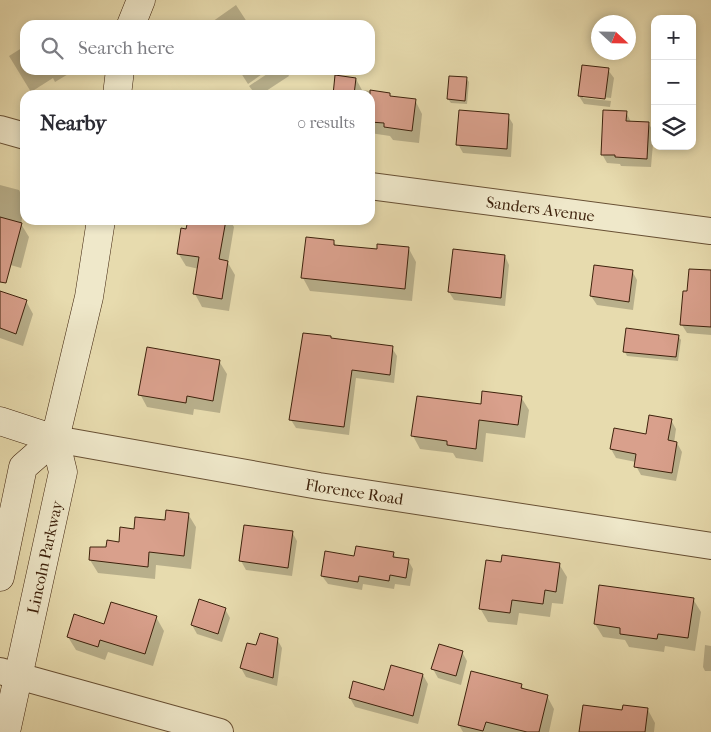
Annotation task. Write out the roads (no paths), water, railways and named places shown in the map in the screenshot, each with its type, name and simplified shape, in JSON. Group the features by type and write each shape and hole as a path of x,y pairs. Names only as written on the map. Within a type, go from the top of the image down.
{"street":[{"path":"133,20 141,0"},
{"path":"118,90 119,75"},
{"path":"0,129 20,135"},
{"name":"Sanders Avenue","path":"375,187 711,231"},
{"name":"Lincoln Parkway","path":"6,732 9,674 63,472 55,439 89,297 100,225"},
{"name":"Florence Road","path":"0,421 55,439 319,486 711,546"},
{"path":"0,577 22,466 55,439"},
{"path":"9,674 220,732"}]}
